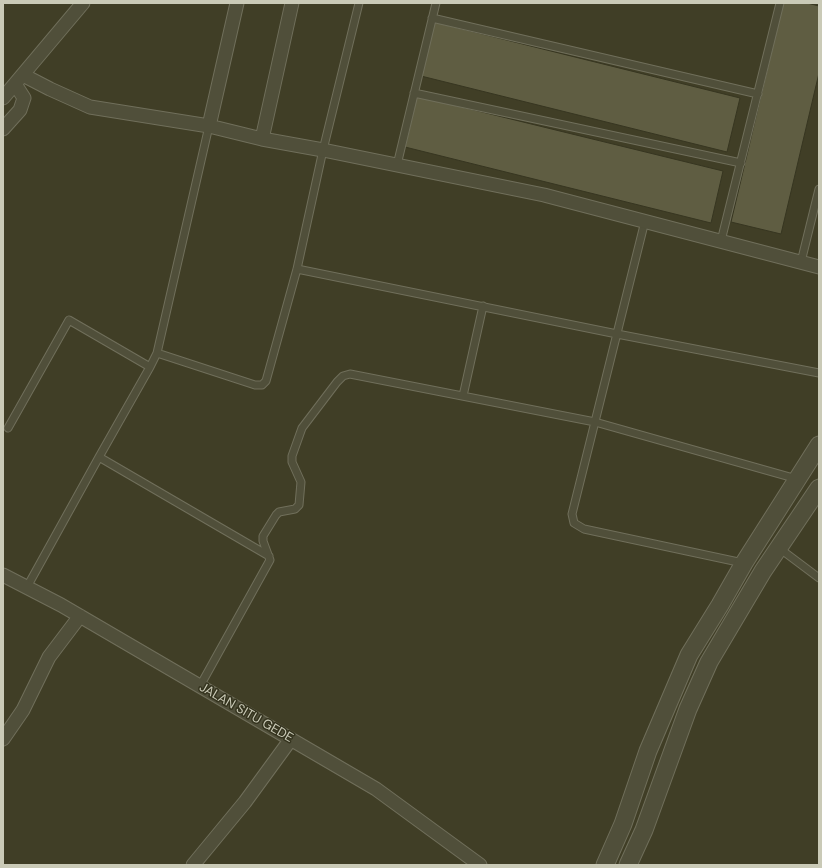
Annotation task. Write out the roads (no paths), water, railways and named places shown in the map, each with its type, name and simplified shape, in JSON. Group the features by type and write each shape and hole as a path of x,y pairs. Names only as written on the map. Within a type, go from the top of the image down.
{"street":[{"path":"3,98 83,3"},
{"path":"209,126 237,3"},
{"path":"262,139 292,3"},
{"path":"19,79 50,89 90,107 209,126 262,139 544,195 819,267"},
{"path":"3,129 20,110 24,98 19,79"},
{"path":"605,865 623,824 648,751 689,655 720,606 744,563 819,445"},
{"path":"628,865 644,830 688,708 709,662 763,571 819,488"},
{"name":"JALAN SITU GEDE","path":"3,575 61,604 376,789 480,865"},
{"path":"3,739 23,710 49,657 80,616"},
{"path":"193,865 245,802 291,739"}],"lane":[{"path":"157,353 255,385 262,385 266,381 297,269 323,150 359,3"},
{"path":"397,165 436,3"},
{"path":"721,241 780,3"},
{"path":"432,18 758,94"},
{"path":"414,93 741,163"},
{"path":"27,587 157,353 209,126"},
{"path":"801,262 819,189"},
{"path":"645,221 572,514 574,523 584,529 744,563"},
{"path":"297,269 617,334 819,373"},
{"path":"464,396 483,306"},
{"path":"8,428 69,320 150,367"},
{"path":"200,686 270,560 263,541 263,536 279,512 295,509 299,505 301,482 292,462 292,456 302,428 343,376 350,374 595,422 797,479"},
{"path":"99,457 269,556"},
{"path":"779,548 819,578"}]}
